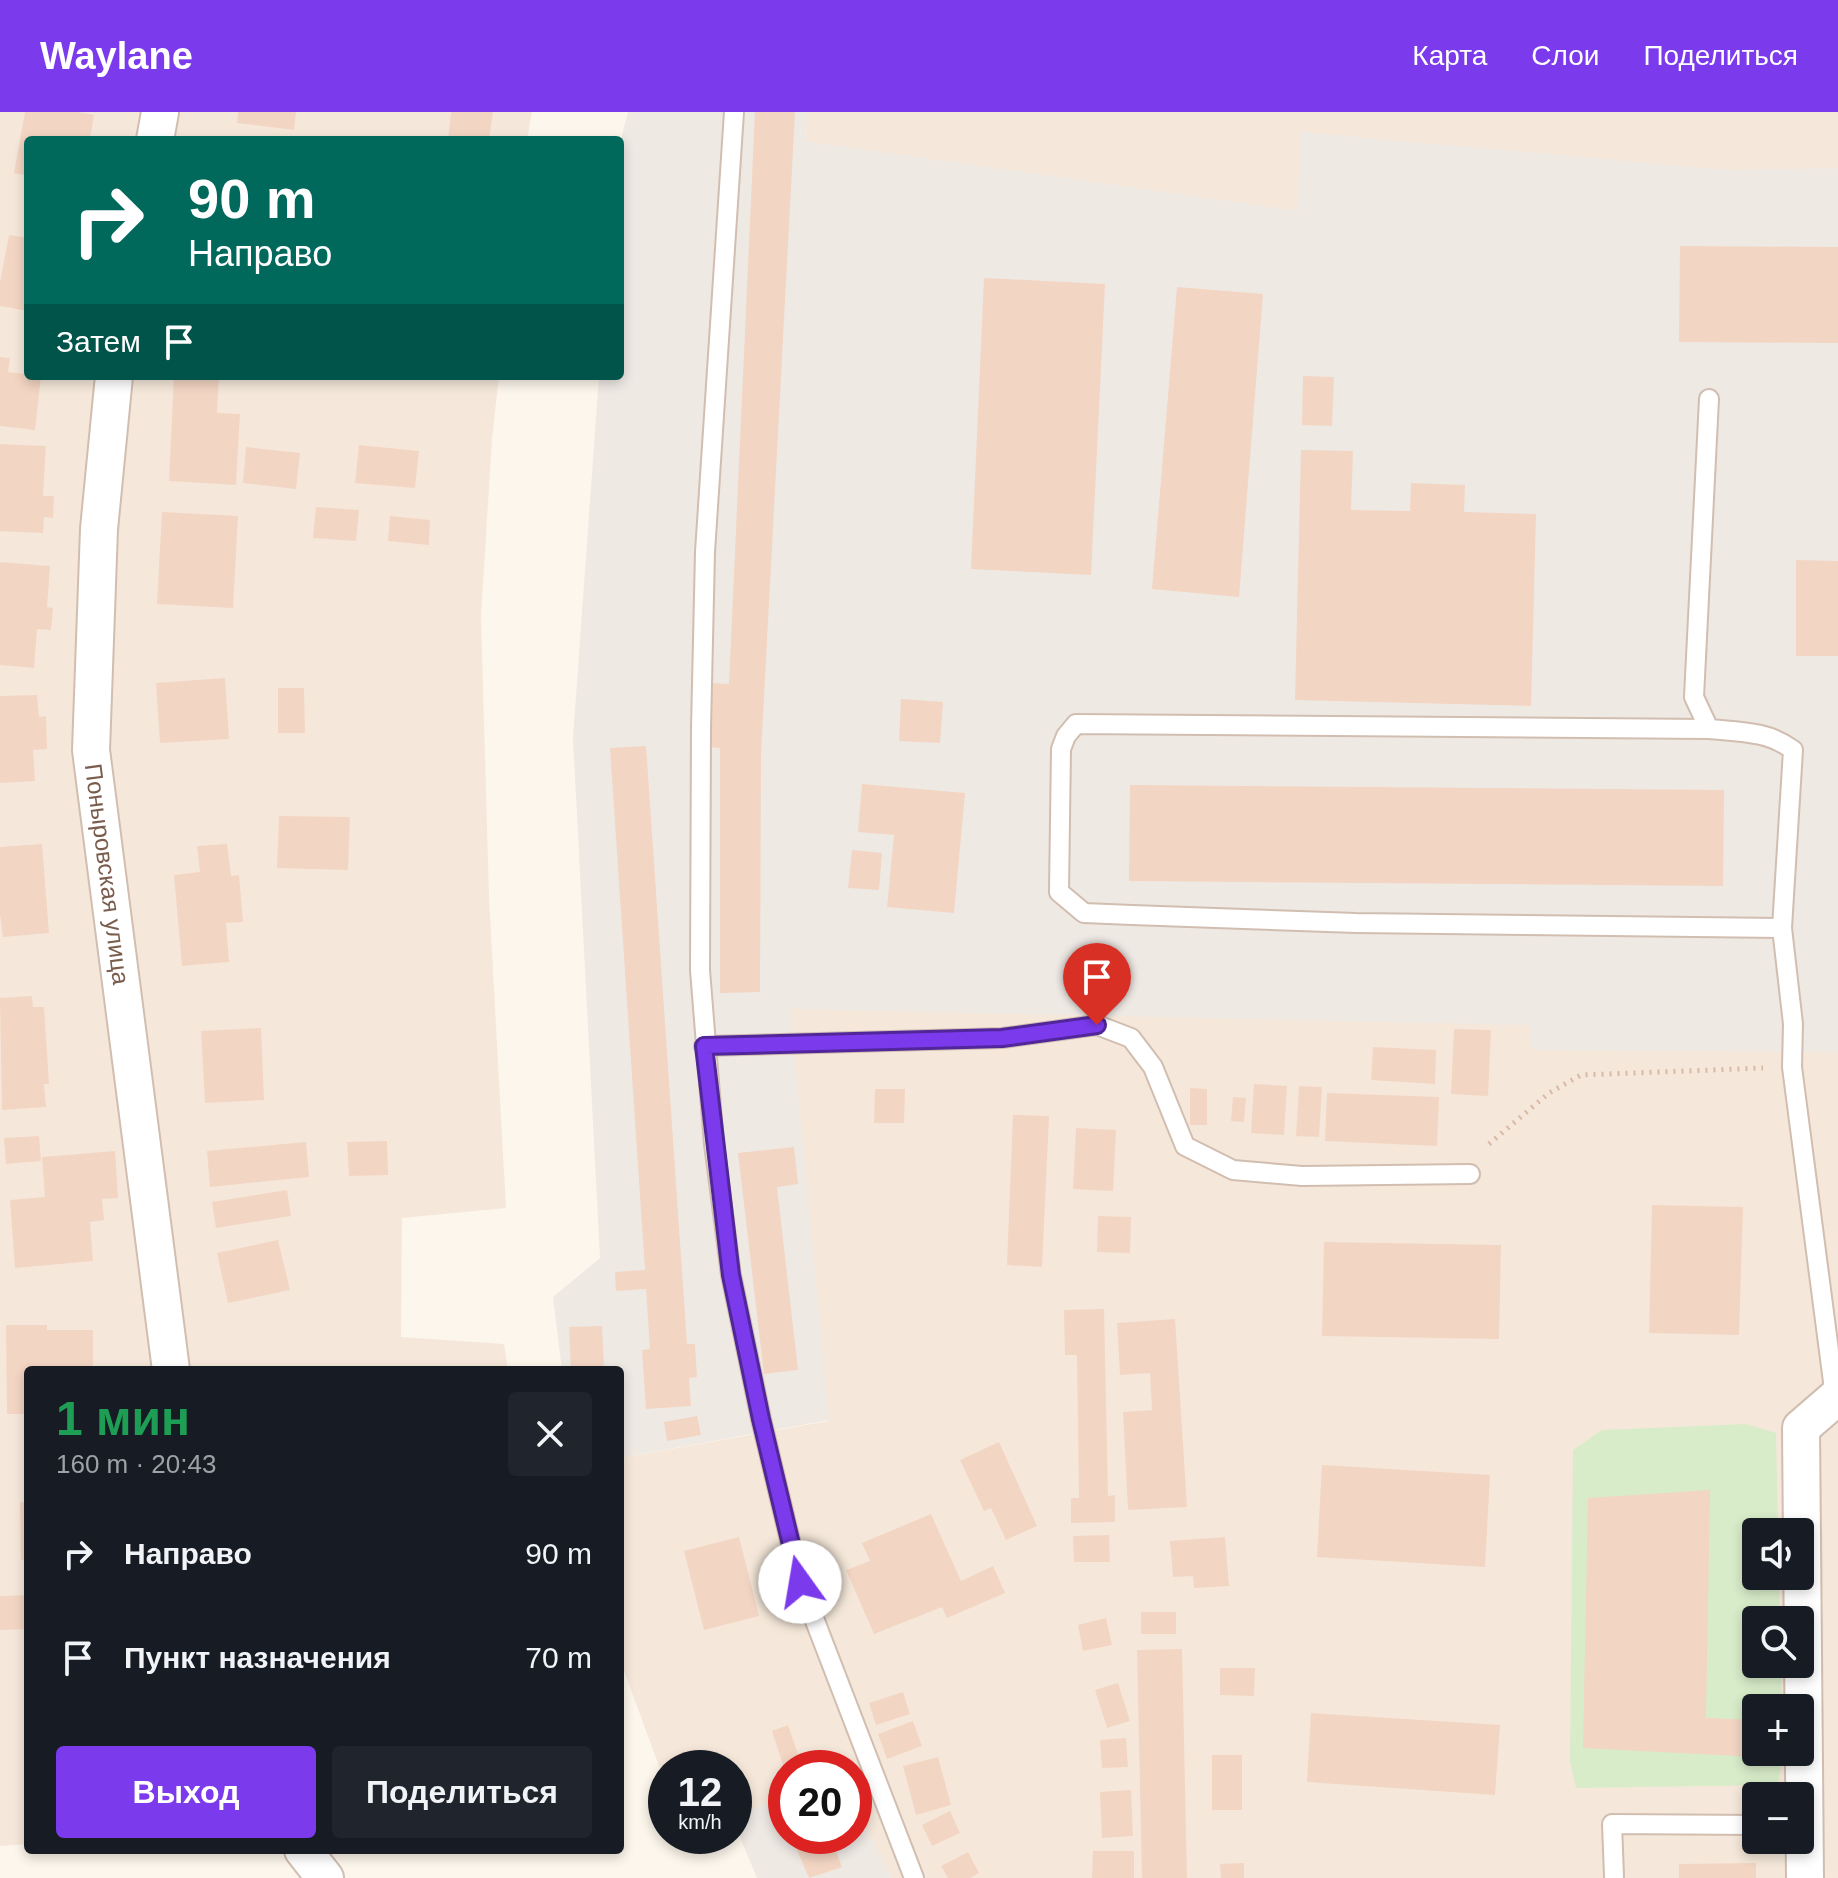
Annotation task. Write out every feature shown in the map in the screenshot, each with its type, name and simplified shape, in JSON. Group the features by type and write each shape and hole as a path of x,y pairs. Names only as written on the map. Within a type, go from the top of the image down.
{"street":[{"path":"156,136 160,112"},
{"name":"Поныровская улица","path":"114,380 99,529 91,750 170,1366"},
{"path":"1802,1782 1801,1428 1836,1396"},
{"path":"306,1854 325,1878"},
{"path":"1804,1854 1805,1878"}],"lane":[{"path":"734,112 705,552 700,836 700,970 704,1046 731,1275 800,1582 914,1878"},
{"path":"1709,399 1694,697 1709,729"},
{"path":"1782,928 1356,923 1084,913 1059,892 1061,749 1066,736 1076,724 1709,729 1765,734 1793,750 1782,928 1793,1024 1792,1067 1836,1396"},
{"path":"704,1046 1002,1038 1097,1025 1131,1038 1153,1067 1185,1146 1233,1170 1302,1176 1470,1174"},
{"path":"1614,1876 1612,1824 1742,1825"}],"path":[{"path":"1489,1144 1549,1093 1581,1075 1792,1067"}],"shaded area":[{"path":"0,112 532,112 528,136 24,136 24,380 499,380 481,616 489,897 506,1208 402,1218 401,1337 504,1344 507,1366 24,1366 24,1844 0,1846"},
{"path":"628,112 807,112 805,141 1298,211 1300,132 1729,170 1838,168 1838,1052 1531,1050 1529,1025 790,1009 829,1420 624,1457 624,1366 562,1366 553,1297 600,1258 573,738 599,380 624,380 622,136"},
{"path":"807,112 1838,112 1838,1878 891,1878 872,1840 872,1750 768,1750 768,1803 752,1809 752,1750 653,1750 624,1671 624,1457 828,1421 789,1009"},
{"path":"768,1803 768,1854 872,1854 872,1840 891,1878 757,1878 747,1854 752,1854 752,1809"}],"green space":[{"path":"1746,1424 1776,1433 1778,1518 1742,1518 1742,1590 1779,1590 1780,1606 1742,1606 1742,1678 1781,1678 1782,1694 1742,1694 1742,1766 1781,1766 1778,1782 1742,1782 1742,1786 1576,1788 1570,1761 1573,1450 1602,1430"}],"building":[{"path":"25,112 94,115 91,136 24,136 24,175 14,173"},
{"path":"238,112 296,112 294,130 237,123"},
{"path":"451,112 493,112 490,136 448,136"},
{"path":"755,112 795,112 761,754 760,992 720,993 720,748 709,747 712,683 729,684"},
{"path":"9,235 24,237 24,310 0,306 0,283"},
{"path":"1680,246 1838,247 1838,343 1679,342"},
{"path":"984,278 1105,284 1091,575 971,569"},
{"path":"1177,287 1263,294 1239,597 1152,589"},
{"path":"0,357 10,358 8,372 24,374 24,380 41,380 35,430 0,426"},
{"path":"1303,376 1334,377 1332,426 1302,425"},
{"path":"174,380 219,380 217,413 240,414 236,485 169,481"},
{"path":"0,444 46,446 43,496 54,496 53,518 44,517 43,533 0,531"},
{"path":"359,445 419,451 415,488 355,483"},
{"path":"246,447 300,453 296,489 243,483"},
{"path":"1301,450 1353,451 1351,510 1410,511 1411,483 1465,485 1464,512 1536,514 1531,706 1295,700"},
{"path":"316,507 359,510 356,541 313,538"},
{"path":"162,512 238,516 233,608 157,604"},
{"path":"390,516 430,520 429,545 388,541"},
{"path":"1796,560 1838,561 1838,656 1796,656"},
{"path":"0,562 50,566 47,607 53,608 51,630 37,629 34,668 0,665"},
{"path":"225,678 229,739 160,743 156,683"},
{"path":"278,688 304,688 305,733 278,733"},
{"path":"37,695 39,717 46,716 47,749 33,750 35,781 0,783 0,696"},
{"path":"901,699 943,702 940,743 899,741"},
{"path":"646,746 687,1344 695,1344 697,1377 689,1378 691,1406 646,1409 642,1350 650,1349 646,1289 616,1291 615,1272 645,1270 610,748"},
{"path":"862,784 965,793 954,913 887,907 894,835 858,832"},
{"path":"1130,785 1724,790 1723,886 1129,881"},
{"path":"279,816 350,817 348,870 277,868"},
{"path":"42,844 49,933 3,937 0,847"},
{"path":"227,844 231,876 239,875 243,922 226,923 229,962 182,966 174,875 200,872 197,846"},
{"path":"852,850 882,853 879,890 848,888"},
{"path":"32,996 33,1007 44,1007 49,1084 44,1084 46,1107 2,1110 0,998"},
{"path":"261,1028 264,1100 205,1103 201,1031"},
{"path":"1454,1029 1491,1030 1488,1096 1451,1094"},
{"path":"1373,1047 1436,1050 1435,1084 1371,1080"},
{"path":"1254,1084 1287,1086 1284,1135 1251,1133"},
{"path":"1299,1086 1322,1087 1319,1137 1296,1136"},
{"path":"1190,1088 1207,1089 1207,1125 1190,1125"},
{"path":"875,1089 905,1089 904,1123 874,1123"},
{"path":"1327,1093 1439,1097 1437,1146 1325,1141"},
{"path":"1233,1097 1246,1098 1244,1122 1231,1121"},
{"path":"1013,1115 1049,1116 1042,1267 1007,1265"},
{"path":"1076,1128 1116,1130 1113,1191 1073,1189"},
{"path":"39,1136 41,1161 6,1164 4,1138"},
{"path":"387,1141 388,1175 349,1176 347,1142"},
{"path":"306,1142 309,1177 210,1187 207,1151"},
{"path":"794,1147 798,1184 777,1187 798,1370 764,1374 738,1153"},
{"path":"115,1151 118,1198 102,1199 104,1220 90,1222 93,1261 15,1268 10,1200 45,1197 42,1157"},
{"path":"287,1190 291,1216 216,1228 212,1202"},
{"path":"1652,1205 1743,1207 1739,1335 1649,1333"},
{"path":"1098,1216 1131,1217 1130,1253 1097,1252"},
{"path":"278,1240 290,1290 228,1303 217,1253"},
{"path":"1324,1242 1501,1245 1499,1339 1322,1336"},
{"path":"1104,1309 1108,1496 1115,1495 1115,1522 1071,1523 1071,1498 1079,1498 1077,1355 1065,1355 1064,1310"},
{"path":"1175,1319 1187,1507 1128,1510 1123,1412 1152,1410 1150,1373 1120,1375 1117,1323"},
{"path":"6,1325 47,1325 47,1330 93,1330 93,1366 24,1366 24,1414 7,1414"},
{"path":"602,1326 604,1366 571,1366 569,1327"},
{"path":"697,1416 701,1435 667,1441 664,1422"},
{"path":"999,1442 1037,1526 1006,1540 991,1508 984,1511 960,1460"},
{"path":"1322,1465 1490,1475 1485,1567 1317,1557"},
{"path":"1710,1490 1706,1718 1742,1719 1742,1756 1583,1748 1588,1498"},
{"path":"20,1502 24,1502 24,1560 21,1560"},
{"path":"931,1514 961,1581 993,1566 1005,1593 947,1618 942,1607 874,1634 846,1570 870,1561 862,1543"},
{"path":"1109,1535 1110,1562 1074,1562 1073,1536"},
{"path":"739,1537 759,1616 704,1630 684,1551"},
{"path":"1225,1537 1229,1586 1194,1588 1193,1576 1173,1577 1170,1541"},
{"path":"24,1595 24,1629 0,1630 0,1596"},
{"path":"1141,1612 1176,1612 1176,1634 1141,1634"},
{"path":"1106,1618 1112,1645 1083,1651 1078,1625"},
{"path":"1182,1649 1187,1878 1142,1878 1137,1650"},
{"path":"1220,1668 1255,1668 1254,1696 1220,1695"},
{"path":"1118,1683 1130,1721 1107,1728 1095,1690"},
{"path":"903,1692 910,1714 876,1725 869,1703"},
{"path":"1311,1713 1500,1725 1495,1795 1307,1782"},
{"path":"913,1721 922,1746 887,1759 878,1734"},
{"path":"788,1725 797,1750 778,1750 772,1731"},
{"path":"1126,1738 1128,1767 1102,1768 1100,1740"},
{"path":"1212,1755 1242,1755 1242,1810 1212,1810"},
{"path":"938,1757 951,1805 916,1815 903,1766"},
{"path":"1131,1790 1133,1836 1102,1838 1100,1792"},
{"path":"950,1811 960,1833 932,1846 922,1825"},
{"path":"1093,1851 1134,1851 1134,1878 1092,1878"},
{"path":"968,1852 979,1873 970,1878 948,1878 941,1866"},
{"path":"799,1854 837,1854 842,1867 809,1878"},
{"path":"1244,1863 1244,1878 1221,1878 1220,1864"},
{"path":"1756,1863 1756,1878 1679,1878 1679,1864"}],"route":[{"path":"800,1582 731,1275 704,1046 1002,1038 1097,1025"}]}
